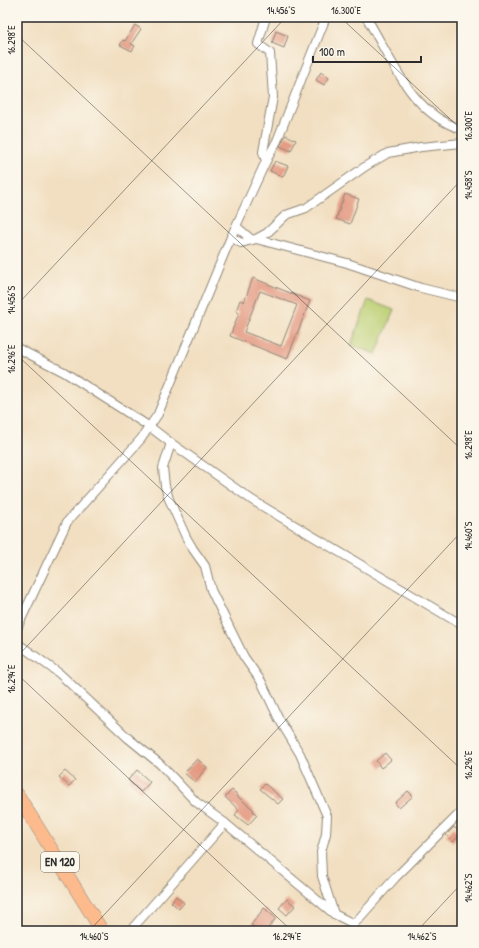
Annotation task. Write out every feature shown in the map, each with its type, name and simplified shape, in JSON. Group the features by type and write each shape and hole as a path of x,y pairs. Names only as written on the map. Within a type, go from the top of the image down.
{"main road":[{"name":"EN 120","path":"17,794 102,931"}],"street":[{"path":"266,17 258,44 270,53 273,97 263,152 266,161"},
{"path":"17,628 68,522 141,439 158,414 231,237 237,227 266,161 277,141 326,17"},
{"path":"366,17 376,32 391,64 406,85 434,116 462,129"},
{"path":"231,237 240,243 267,233 286,215 306,208 366,166 388,153 421,147 462,143"},
{"path":"237,227 254,239 347,263 415,286 462,298"},
{"path":"17,348 64,372 150,427 252,500 462,625"},
{"path":"171,443 163,468 165,486 169,499 193,549 205,566 211,590 244,657 261,682 279,719 300,754 327,816 326,834 321,852 322,876 334,914"},
{"path":"17,643 60,674 128,738 160,764 196,802 225,823 334,914 354,924"},
{"path":"347,931 395,878 462,811"},
{"path":"130,931 225,823"}],"green space":[{"path":"368,300 394,310 376,354 351,345"}],"building":[{"path":"135,25 141,29 131,44 135,46 132,51 120,45 123,40 125,41"},
{"path":"276,31 288,36 284,48 272,43"},
{"path":"321,72 329,78 324,85 316,80"},
{"path":"286,135 296,140 291,151 280,146"},
{"path":"275,161 288,166 283,177 270,171"},
{"path":"345,194 359,199 350,224 336,219"},
{"path":"253,278 310,301 287,359 230,336 239,313 236,311 240,300 244,302","holes":["260,291 297,305 281,346 244,332"]},
{"path":"385,753 391,760 381,768 376,761"},
{"path":"197,759 207,767 195,782 184,773"},
{"path":"137,770 150,782 141,792 128,780"},
{"path":"65,771 75,780 69,786 59,777"},
{"path":"265,784 283,799 278,804 260,789"},
{"path":"232,790 254,810 253,811 257,815 248,825 235,815 239,810 225,797"},
{"path":"408,791 413,796 399,808 395,803"},
{"path":"454,827 461,834 453,842 446,835"},
{"path":"176,896 184,903 179,909 171,902"},
{"path":"287,899 295,906 287,915 279,908"},
{"path":"264,908 276,918 266,931 259,931 251,925"}]}
